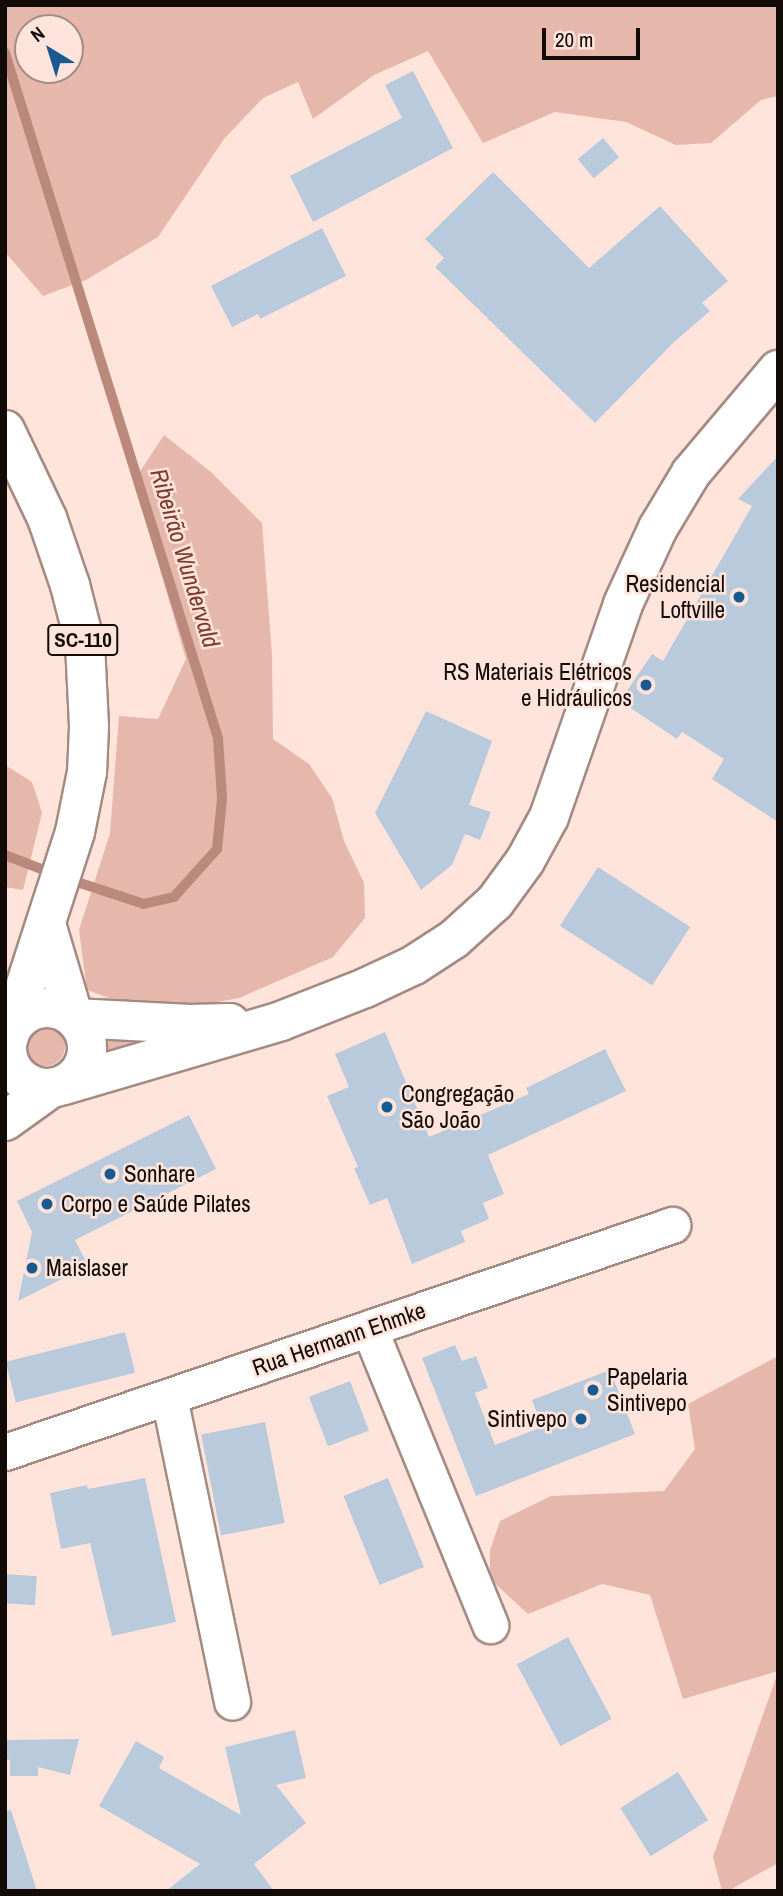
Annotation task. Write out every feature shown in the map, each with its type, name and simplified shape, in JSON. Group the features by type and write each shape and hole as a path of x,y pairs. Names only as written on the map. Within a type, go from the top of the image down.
{"street":[{"path":"281,1021 190,1024 74,1018 51,1008 38,1009 17,1022 7,1046 15,1072 37,1087 57,1086 281,1021 414,965 454,939 495,902 525,861 549,817 624,604 658,528 691,473 778,370"},
{"name":"SC-110","path":"5,430 47,518 70,585 85,644 89,681 87,772 56,893 8,1041"},
{"name":"SC-110","path":"56,893 74,1018"},
{"path":"5,1121 83,1066 87,1054 83,1029 74,1018"},
{"name":"Rua Hermann Ehmke","path":"5,1452 672,1225"},
{"path":"369,1328 490,1625"},
{"path":"169,1398 232,1702"}],"shaded area":[{"path":"5,5 778,5 778,96 761,100 711,143 676,145 626,122 555,112 483,143 428,51 374,75 313,119 298,82 263,98 224,139 158,237 86,280 43,296 5,252"},
{"path":"164,435 211,472 262,523 272,655 273,739 309,764 332,798 344,841 364,883 365,918 333,957 239,998 181,1009 140,1009 87,990 79,930 110,833 119,716 158,719 186,659 159,566 139,473"},
{"path":"5,765 32,782 42,813 23,890 5,887"},
{"path":"45,1026 59,1032 65,1046 59,1060 45,1066 31,1060 25,1046 31,1032"},
{"path":"98,1033 179,1033 96,1065 104,1050"},
{"path":"778,1356 778,1671 683,1699 650,1595 602,1584 528,1614 490,1579 490,1550 500,1521 551,1496 664,1491 695,1449 688,1404"},
{"path":"778,1672 778,1863 728,1891 722,1891 713,1857"}],"building":[{"path":"413,71 453,148 313,222 290,176 402,118 385,85"},
{"path":"603,138 619,157 594,178 578,159"},
{"path":"493,172 589,268 660,206 728,281 702,303 710,311 674,342 595,423 435,267 444,258 425,239"},
{"path":"322,228 346,276 260,319 258,314 232,327 211,286"},
{"path":"778,456 778,822 712,779 724,759 682,732 677,739 620,701 652,654 663,661 752,506 738,499"},
{"path":"426,711 492,741 469,805 491,812 480,840 465,834 452,865 421,890 375,813"},
{"path":"598,867 690,927 652,986 560,926"},
{"path":"385,1032 429,1137 529,1094 526,1088 605,1049 626,1091 488,1155 504,1194 483,1203 489,1219 461,1231 465,1242 412,1264 387,1198 370,1205 354,1168 358,1167 327,1096 349,1087 335,1054"},
{"path":"189,1115 216,1169 75,1240 88,1266 18,1301 32,1232 17,1201"},
{"path":"125,1332 135,1373 16,1403 6,1362"},
{"path":"455,1345 462,1361 476,1356 488,1388 475,1393 495,1445 542,1427 532,1400 610,1370 635,1434 476,1496 422,1358"},
{"path":"350,1381 369,1430 328,1446 309,1397"},
{"path":"265,1422 285,1523 221,1536 201,1434"},
{"path":"145,1478 176,1622 112,1636 90,1543 61,1549 50,1493 87,1485 88,1489"},
{"path":"388,1478 424,1567 379,1585 343,1496"},
{"path":"5,1574 37,1576 35,1605 5,1603"},
{"path":"568,1637 612,1719 560,1746 517,1664"},
{"path":"295,1730 306,1778 276,1785 306,1823 254,1864 274,1891 166,1891 200,1864 99,1806 136,1741 164,1757 159,1768 241,1815 225,1747"},
{"path":"79,1739 70,1775 38,1767 38,1776 10,1776 10,1760 5,1759 5,1740"},
{"path":"678,1772 708,1820 651,1856 620,1808"},
{"path":"11,1810 37,1891 5,1891 5,1811"}],"waterway":[{"name":"Ribeirão Wundervald","path":"5,53 218,738 222,799 217,849 174,897 144,904 68,879"},
{"name":"Ribeirão Wundervald","path":"5,855 54,874"}],"place":[{"name":"Residencial Loftville","path":"739,597"},
{"name":"RS Materiais Elétricos e Hidráulicos","path":"646,685"},
{"name":"Congregação São João","path":"387,1107"},
{"name":"Sonhare","path":"110,1174"},
{"name":"Corpo e Saúde Pilates","path":"47,1204"},
{"name":"Maislaser","path":"32,1268"},
{"name":"Papelaria Sintivepo","path":"593,1390"},
{"name":"Sintivepo","path":"581,1419"}]}
